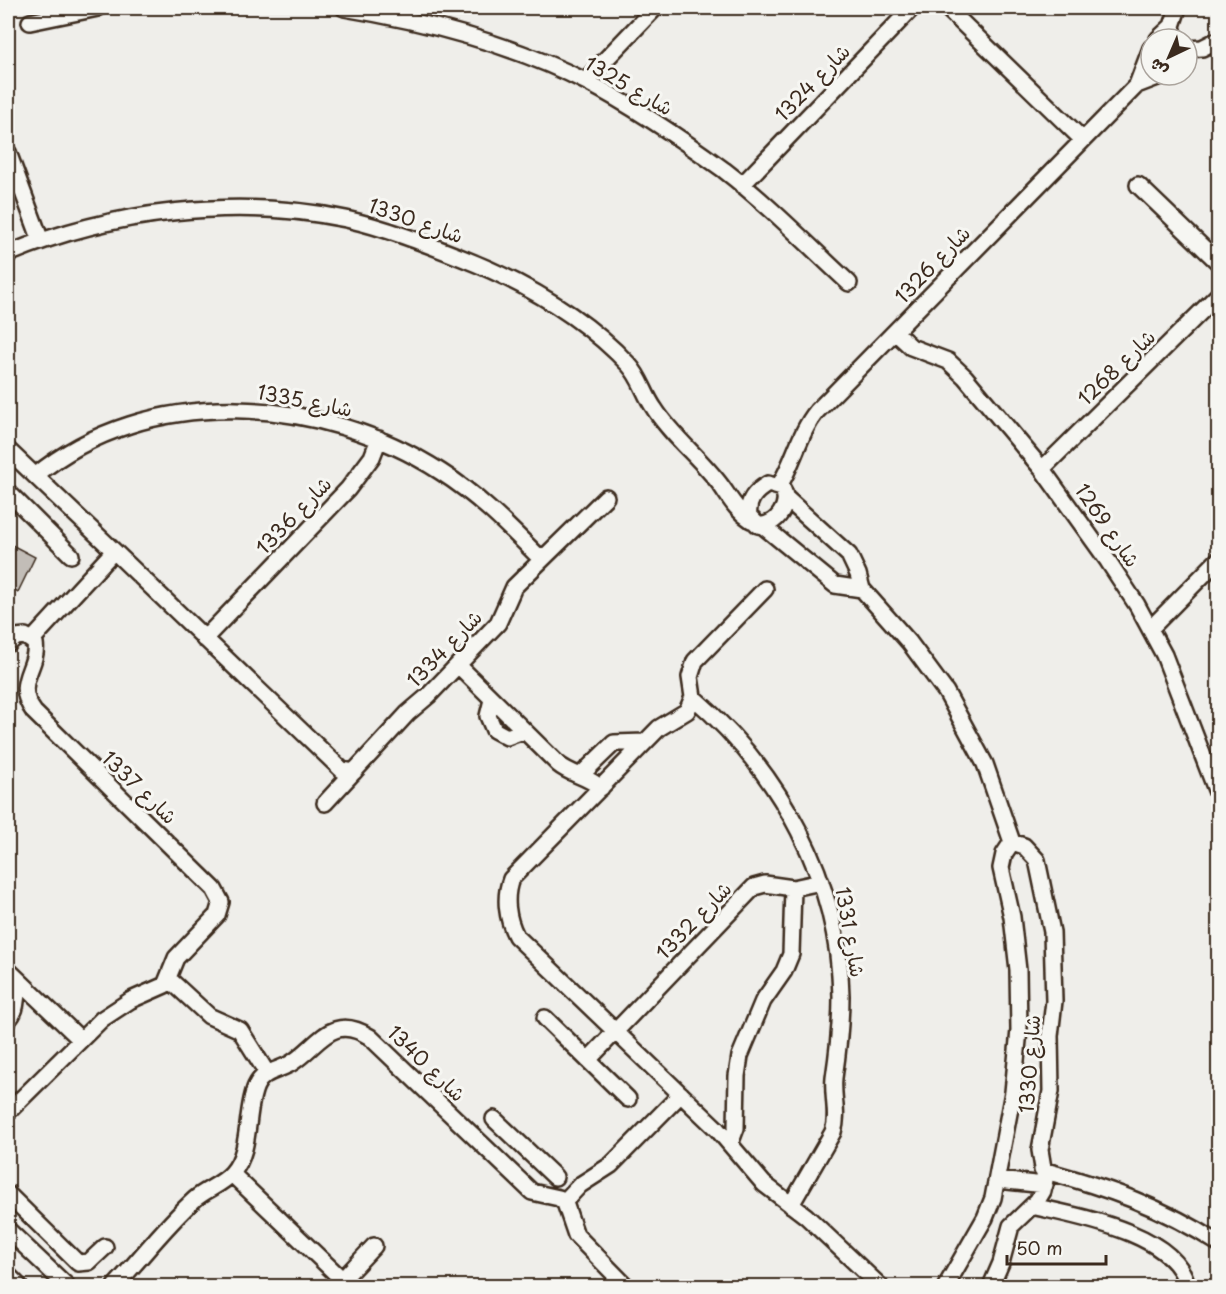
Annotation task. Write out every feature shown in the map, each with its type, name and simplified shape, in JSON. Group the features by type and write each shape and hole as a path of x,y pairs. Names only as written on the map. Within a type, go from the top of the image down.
{"street":[{"path":"30,22 98,8"},
{"name":"شارع 1325","path":"344,8 410,14 511,50 585,81 650,118 742,185 849,283"},
{"path":"585,81 655,8"},
{"name":"شارع 1324","path":"742,185 912,8"},
{"path":"946,8 1083,140"},
{"path":"1174,27 1178,8"},
{"path":"1199,46 1218,40"},
{"name":"شارع 1326","path":"783,492 812,417 1137,85 1139,80"},
{"path":"8,152 41,241"},
{"path":"1138,185 1218,262"},
{"name":"شارع 1330","path":"8,254 41,241 130,219 240,209 320,215 369,225 410,238 510,280 590,330 636,373 655,410 723,488 731,503 835,585 862,589"},
{"name":"شارع 1268","path":"1042,469 1218,296"},
{"name":"شارع 1269","path":"895,332 911,347 941,357 960,370 1042,469 1118,575 1150,629 1196,731 1218,795"},
{"name":"شارع 1335","path":"34,476 69,450 98,435 159,417 205,410 252,410 300,416 379,439 420,459 463,487 541,559"},
{"name":"شارع 1336","path":"204,639 348,489 368,462 379,439"},
{"path":"8,452 342,770 354,772"},
{"path":"723,488 742,494 755,493 768,484 783,492 849,555 862,589 909,642 960,716 985,764 1012,842"},
{"path":"8,492 71,555"},
{"path":"755,493 749,507 757,523 777,517 783,492"},
{"name":"شارع 1334","path":"325,803 408,713 498,623 511,591 606,497"},
{"path":"8,644 20,636 32,640 114,551"},
{"path":"1150,629 1218,560"},
{"path":"765,589 695,661 690,677 693,697 690,707 683,714 662,725 514,875 509,884 508,906 516,936 681,1095 730,1144 764,1184 791,1205 880,1287"},
{"name":"شارع 1337","path":"32,640 36,648 25,687 28,702 34,712 220,897 221,906 217,915 176,958 170,980"},
{"path":"458,665 563,768 581,775 601,788"},
{"name":"شارع 1331","path":"693,697 730,732 762,768 799,830 821,882 832,921 840,978 841,1020 834,1083 836,1119 833,1132 791,1205"},
{"path":"581,775 610,745 623,741 645,742"},
{"name":"شارع 1330","path":"946,1287 985,1218 998,1180 1013,1092 1019,1030 1016,943 1001,868 1004,854 1012,842 1024,846 1037,860 1052,932 1054,1001 1050,1036 1051,1091 1040,1150 1043,1177"},
{"name":"شارع 1332","path":"588,1060 754,887 765,884 793,888 821,882"},
{"path":"730,1144 736,1128 737,1076 740,1056 763,1001 784,971 791,954 793,888"},
{"path":"8,970 80,1039"},
{"path":"8,1112 80,1039 112,1012 131,1000 160,989 170,980 209,1016 240,1030 267,1073 255,1088 246,1139 240,1159 232,1174 190,1203 115,1287"},
{"path":"8,1020 15,1010 17,992 22,984"},
{"path":"545,1018 628,1100"},
{"name":"شارع 1340","path":"267,1073 294,1062 328,1032 350,1029 364,1033 532,1192 564,1202"},
{"path":"626,1287 576,1235 570,1211 564,1202 580,1185 611,1165 681,1095"},
{"path":"494,1119 555,1177"},
{"path":"508,1169 526,1150"},
{"path":"232,1174 346,1283 374,1246"},
{"path":"991,1287 1001,1263 1011,1226 1040,1196 1043,1177"},
{"path":"998,1180 1043,1177 1142,1202 1173,1216 1218,1243"},
{"path":"8,1194 78,1263 89,1262 105,1247"},
{"path":"1032,1206 1086,1219 1159,1248 1176,1263 1186,1287"},
{"path":"32,1218 11,1233 67,1287"},
{"path":"8,1275 18,1287"}],"building":[{"path":"8,543 35,557 18,592 8,586"}]}
